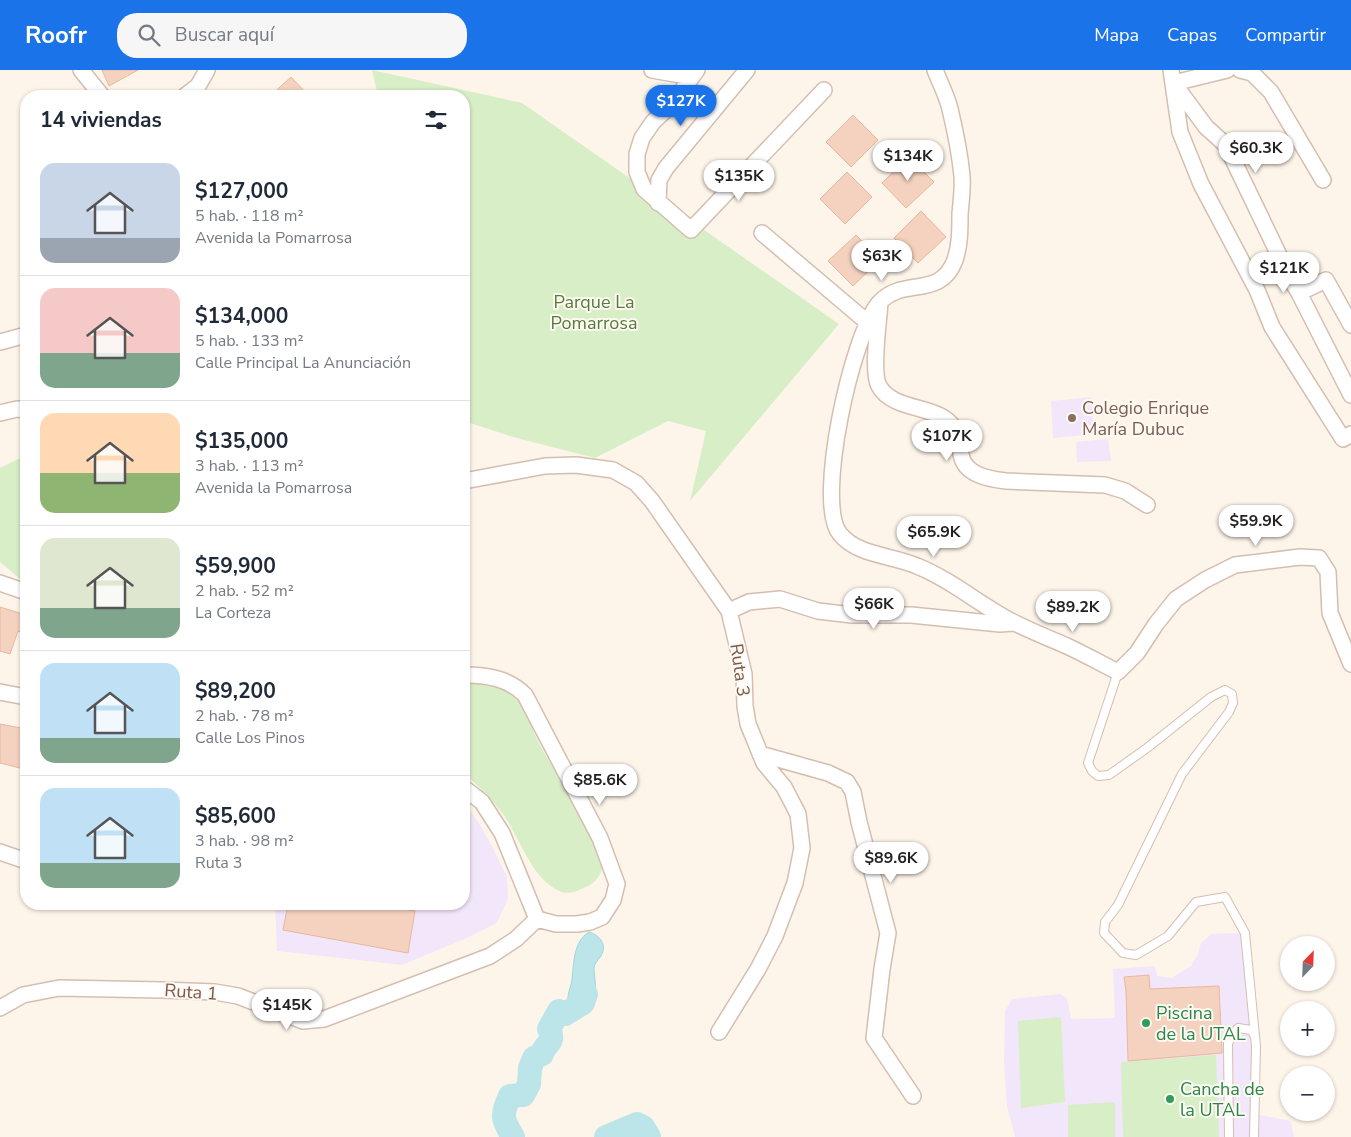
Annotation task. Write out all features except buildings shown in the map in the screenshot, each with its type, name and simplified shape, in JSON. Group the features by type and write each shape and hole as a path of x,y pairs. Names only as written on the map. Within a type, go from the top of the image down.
{"street":[{"path":"81,70 97,90"},
{"path":"193,90 198,86 207,70"},
{"path":"652,70 695,73"},
{"path":"658,203 659,180 666,168 747,70"},
{"path":"935,70 950,108 962,177 959,243 954,261 946,277 929,286 895,291 880,301 870,314 854,357 838,427 831,498 833,516 838,533 856,548 917,566 953,584 1014,623 1069,647 1118,672 1137,653 1156,624 1176,599 1205,580 1235,565 1300,557 1319,558 1328,572 1330,613 1351,664"},
{"path":"1172,77 1227,70"},
{"path":"1240,70 1252,73 1271,92 1323,180"},
{"path":"695,73 672,104 653,122 642,138 637,154 637,172 644,189 691,230 824,90"},
{"path":"1172,77 1206,127 1226,145 1290,278 1351,395"},
{"path":"1172,77 1180,132 1201,184 1257,290 1272,327 1342,439 1351,434"},
{"path":"762,233 867,322"},
{"path":"1299,293 1326,280 1351,325"},
{"path":"880,301 875,370 879,386 901,403 944,417 958,433 961,456 965,465 979,476 999,480 1105,485 1125,491 1148,505"},
{"path":"0,342 20,337"},
{"path":"0,414 20,409"},
{"name":"Ruta 3","path":"470,480 545,466 576,465 613,470 636,483 652,501 730,611 744,674 745,706 748,724 764,764 784,787 798,814 802,848 794,883 775,936 758,969 719,1032"},
{"path":"0,583 20,590"},
{"path":"730,611 750,602 780,599 818,611 852,615 911,615 1000,624 1014,623"},
{"path":"470,675 482,675 506,681 516,686 525,695 600,838 617,884 614,900 602,917 590,922 577,924 556,924 537,919 502,833 482,802 470,793"},
{"path":"0,692 20,696"},
{"path":"760,754 828,772 847,782 853,792 888,933 874,1038 912,1096"},
{"path":"0,852 20,859"},
{"name":"Ruta 1","path":"0,1008 23,995 59,988 162,990 215,992 238,996 303,1021 324,1019 490,956 516,939 537,919"}],"lane":[{"path":"1118,672 1088,763 1092,772 1098,776 1109,775 1147,748 1211,697 1225,690 1232,694 1233,702 1229,712 1182,774 1118,905 1105,922 1104,933 1123,953 1136,955 1168,936 1196,902 1225,897 1244,933 1255,1036 1254,1137"},
{"path":"1229,1137 1228,1043 1238,1028 1251,1030 1255,1036"}],"shaded area":[{"name":"Colegio Enrique María Dubuc","path":"1091,397 1094,434 1053,438 1051,401"},
{"path":"1108,439 1111,461 1077,462 1076,442"},
{"path":"470,811 492,846 507,877 508,898 497,923 402,965 277,951 275,910 470,910"},
{"path":"1245,933 1253,1014 1255,1114 1280,1119 1280,1121 1291,1121 1294,1137 1015,1137 1007,1106 1004,1063 1005,1011 1012,999 1060,994 1067,998 1071,1019 1115,1018 1113,969 1155,966 1157,976 1171,978 1191,966 1198,954 1201,943 1211,934"}],"green space":[{"name":"Parque La Pomarrosa","path":"372,70 463,90 377,90"},
{"name":"Parque La Pomarrosa","path":"470,92 522,103 839,324 690,501 706,431 668,421 595,458 513,437 470,423"},
{"path":"20,458 20,579 0,562 0,468"},
{"path":"470,682 492,684 505,688 520,700 539,743 571,796 600,854 603,864 596,880 590,885 568,893 561,892 548,884 533,867 501,811 470,779"},
{"path":"1061,1017 1065,1102 1021,1108 1018,1021"},
{"name":"Cancha de la UTAL","path":"1216,1055 1219,1137 1123,1137 1121,1062"},
{"path":"1115,1102 1115,1137 1068,1137 1068,1105"}],"water":[{"path":"589,932 596,935 603,944 603,952 594,967 596,989 594,1002 584,1010 565,1014 559,1011 568,1002 575,953 580,941"},
{"path":"499,1110 508,1110 510,1115 509,1122 517,1132 517,1137 508,1137 496,1128"}],"waterway":[{"path":"513,1137 504,1117 505,1108 510,1096 523,1095 529,1084 530,1068 534,1058 542,1054 551,1040 549,1029 559,1011 565,1014 583,1003 586,994"},
{"path":"606,1137 637,1124 643,1127 649,1137"}],"place":[{"name":"Colegio Enrique María Dubuc","path":"1072,418"},
{"name":"Piscina de la UTAL","path":"1146,1023"},
{"name":"Cancha de la UTAL","path":"1170,1099"}]}
